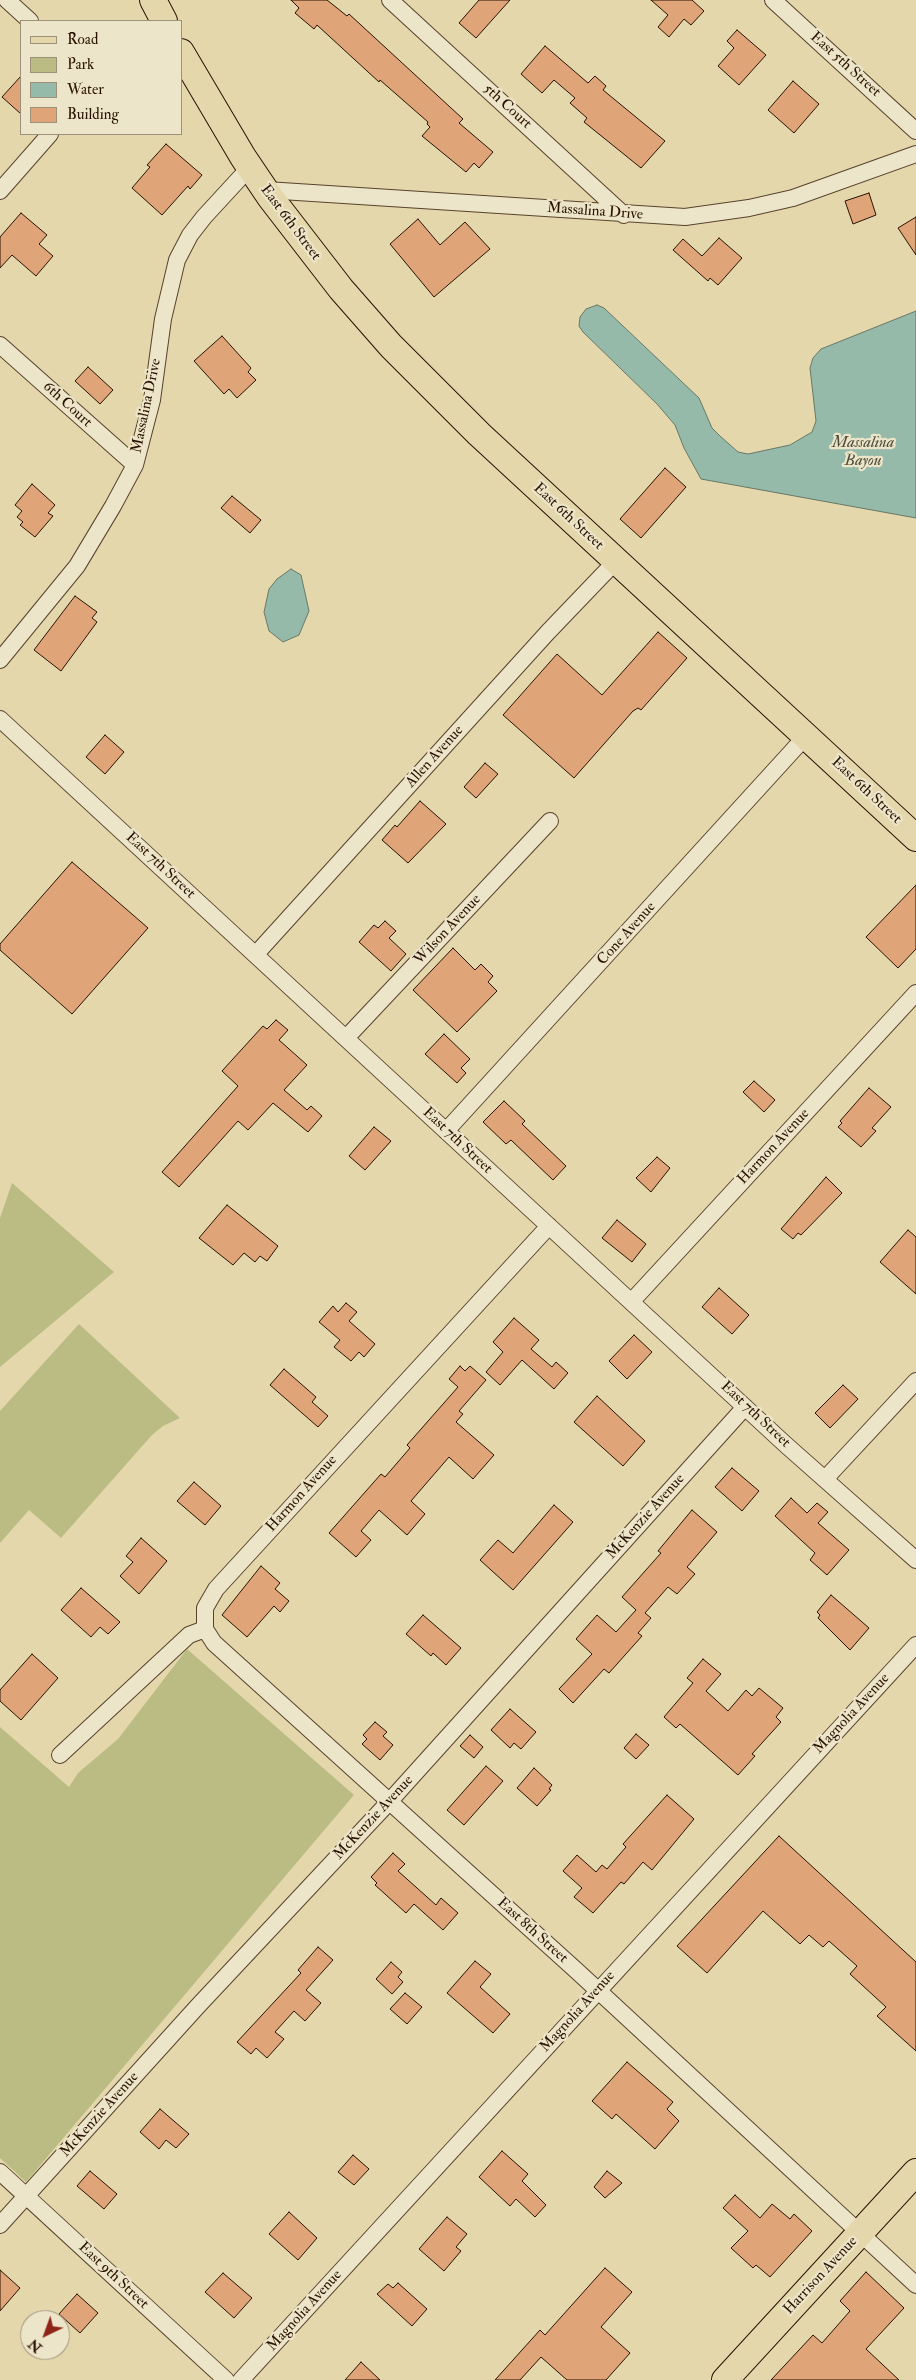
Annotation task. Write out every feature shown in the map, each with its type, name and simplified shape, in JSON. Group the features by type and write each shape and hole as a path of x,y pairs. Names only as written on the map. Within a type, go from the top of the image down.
{"main road":[{"name":"East 6th Street","path":"182,54 250,167 266,190 341,289 391,346 479,434 916,838"},
{"name":"Harrison Avenue","path":"725,2380 916,2172"}],"street":[{"path":"7,0 29,20"},
{"name":"5th Court","path":"390,0 624,214"},
{"name":"East 5th Street","path":"773,0 916,131"},
{"path":"0,191 49,135"},
{"name":"Massalina Drive","path":"266,190 354,194 685,217 766,204 808,193 916,154"},
{"name":"Massalina Drive","path":"0,660 78,566 134,465 152,400 168,295 177,260 190,235 204,217 250,167"},
{"name":"6th Court","path":"0,345 134,465"},
{"name":"Allen Avenue","path":"256,954 548,632 616,562"},
{"name":"East 7th Street","path":"0,719 746,1407 916,1560"},
{"name":"Cone Avenue","path":"446,1131 806,736"},
{"name":"Wilson Avenue","path":"346,1038 550,821"},
{"name":"Harmon Avenue","path":"632,1301 916,993"},
{"name":"Harmon Avenue","path":"205,1629 205,1608 216,1589 549,1226"},
{"path":"825,1479 916,1381"},
{"name":"McKenzie Avenue","path":"0,2225 197,2008 390,1802 746,1407"},
{"path":"60,1755 189,1635 205,1629"},
{"name":"East 8th Street","path":"205,1629 214,1643 598,1990 916,2285"},
{"name":"Magnolia Avenue","path":"241,2380 916,1645"},
{"name":"East 9th Street","path":"0,2172 226,2380"}],"green space":[{"path":"12,1183 114,1272 0,1367 0,1218"},
{"path":"79,1324 180,1418 163,1426 152,1435 61,1538 29,1510 0,1543 0,1411"},
{"path":"187,1649 354,1795 26,2182 0,2158 0,1727 69,1787 78,1773 118,1739"}],"water":[{"name":"Massalina Bayou","path":"597,305 604,308 699,398 712,428 720,436 738,452 748,454 790,445 812,432 816,421 810,368 813,358 821,349 916,311 916,518 701,479 684,448 675,425 657,404 579,326 580,317 586,309"},
{"path":"291,569 301,575 309,611 299,635 283,642 269,631 264,612 269,589 277,579"}],"building":[{"path":"291,0 327,0 347,16 349,14 463,119 459,123 493,152 479,168 474,163 466,172 422,136 430,127 427,124 428,122 380,80 379,82 317,25 314,29 295,13 299,8"},
{"path":"479,0 510,0 476,38 459,23"},
{"path":"651,0 692,0 704,11 691,25 684,19 669,37 658,27 668,15"},
{"path":"737,30 766,55 739,85 718,66 734,48 727,41"},
{"path":"545,46 588,83 595,76 606,86 603,90 665,141 641,168 584,122 587,118 570,103 575,98 554,80 542,93 521,74"},
{"path":"20,77 20,113 2,97"},
{"path":"793,81 819,104 794,133 768,110"},
{"path":"166,144 202,175 190,189 188,186 162,215 132,188 150,167 147,165"},
{"path":"869,193 876,215 853,224 845,201"},
{"path":"21,213 47,235 39,244 53,256 36,276 12,255 0,268 0,237"},
{"path":"916,217 916,255 898,228"},
{"path":"418,219 440,245 465,222 490,249 434,297 390,244"},
{"path":"719,238 742,258 718,285 710,278 708,281 673,250 683,239 702,256"},
{"path":"222,336 251,368 248,372 256,380 237,398 229,389 224,394 194,361"},
{"path":"88,367 113,390 100,404 75,381"},
{"path":"665,468 686,487 641,538 620,519"},
{"path":"32,484 55,505 48,513 53,516 35,537 20,525 23,522 17,517 22,511 15,505"},
{"path":"232,496 261,520 250,533 221,508"},
{"path":"75,596 97,612 92,618 97,622 61,671 34,650"},
{"path":"658,632 687,658 641,710 638,708 633,711 574,778 503,715 557,654 602,695"},
{"path":"105,735 124,752 105,774 86,757"},
{"path":"485,763 498,774 476,798 464,787"},
{"path":"420,801 446,824 408,863 382,840 395,825 397,827"},
{"path":"72,862 148,928 72,1014 0,950 0,944"},
{"path":"916,885 916,949 898,968 866,937"},
{"path":"385,921 396,931 389,938 406,954 391,971 359,942 374,925 378,928"},
{"path":"453,948 475,970 481,964 493,976 488,982 497,991 457,1032 413,990"},
{"path":"276,1020 288,1030 279,1040 307,1065 284,1090 307,1110 311,1106 322,1116 308,1132 273,1103 248,1130 238,1121 179,1187 162,1172 238,1086 222,1071 263,1026 267,1029"},
{"path":"444,1034 470,1059 461,1068 466,1073 457,1083 425,1054"},
{"path":"754,1081 775,1100 764,1112 743,1092"},
{"path":"869,1088 891,1107 872,1128 876,1131 861,1147 838,1127 842,1123 840,1121"},
{"path":"504,1101 525,1121 522,1124 566,1166 553,1180 511,1140 506,1144 483,1122"},
{"path":"374,1127 391,1141 365,1170 349,1156"},
{"path":"657,1157 670,1168 651,1192 636,1178"},
{"path":"826,1177 842,1193 801,1235 798,1233 793,1239 781,1229"},
{"path":"227,1205 278,1246 267,1261 260,1256 255,1262 244,1253 233,1265 199,1238"},
{"path":"617,1220 646,1244 632,1262 602,1238"},
{"path":"908,1230 916,1237 916,1294 880,1262"},
{"path":"719,1288 749,1315 732,1334 702,1307"},
{"path":"346,1303 357,1312 349,1321 375,1344 364,1357 359,1352 351,1361 334,1347 340,1340 319,1322 333,1306 338,1312"},
{"path":"514,1318 539,1340 531,1349 552,1367 556,1362 568,1373 554,1389 522,1360 500,1385 486,1372 503,1352 493,1342"},
{"path":"634,1335 652,1352 627,1379 609,1361"},
{"path":"460,1366 465,1371 470,1366 486,1380 459,1411 463,1414 456,1422 494,1455 473,1479 449,1457 411,1501 425,1514 407,1535 379,1510 361,1531 371,1540 356,1557 329,1533 381,1474 385,1477 410,1448 407,1445 458,1387 449,1379"},
{"path":"284,1369 316,1397 312,1402 328,1416 318,1427 270,1385"},
{"path":"843,1385 858,1399 830,1428 815,1413"},
{"path":"597,1396 645,1441 623,1466 574,1422"},
{"path":"732,1468 759,1491 742,1511 715,1487"},
{"path":"194,1482 221,1506 205,1525 177,1501"},
{"path":"791,1498 807,1513 817,1503 828,1512 818,1523 849,1550 827,1575 810,1560 815,1553 775,1516"},
{"path":"554,1505 573,1522 513,1590 480,1560 498,1540 513,1553"},
{"path":"692,1510 717,1532 687,1567 695,1574 677,1594 668,1587 645,1613 651,1618 638,1633 642,1636 609,1673 604,1669 573,1703 559,1689 592,1654 576,1639 597,1615 616,1632 636,1610 622,1597 661,1553 658,1551"},
{"path":"141,1538 167,1561 139,1594 120,1576 133,1562 126,1556"},
{"path":"261,1566 280,1583 275,1589 289,1601 280,1612 274,1606 247,1637 222,1615"},
{"path":"81,1588 120,1622 108,1634 100,1627 91,1637 61,1610"},
{"path":"831,1595 869,1628 850,1650 818,1618 820,1615 817,1612"},
{"path":"423,1615 461,1648 446,1665 433,1653 431,1656 406,1634"},
{"path":"32,1654 58,1678 21,1720 0,1701 0,1690"},
{"path":"703,1659 721,1674 706,1691 728,1711 746,1690 752,1696 759,1688 783,1708 776,1717 781,1722 752,1754 755,1756 738,1775 680,1724 676,1728 664,1717 693,1683 687,1678"},
{"path":"510,1709 536,1732 521,1749 514,1743 510,1748 491,1730"},
{"path":"375,1722 387,1732 383,1736 393,1745 380,1760 362,1744 367,1739 363,1735"},
{"path":"636,1734 649,1745 636,1759 624,1748"},
{"path":"470,1735 483,1747 474,1758 460,1746"},
{"path":"486,1766 503,1781 464,1825 447,1810"},
{"path":"534,1768 552,1785 549,1789 551,1790 537,1806 517,1788"},
{"path":"667,1795 694,1819 652,1870 643,1862 624,1884 621,1882 593,1913 574,1897 582,1888 563,1871 577,1855 596,1872 602,1865 607,1869 626,1847 623,1844"},
{"path":"779,1836 916,1962 916,2051 877,2016 886,2007 850,1974 857,1966 829,1941 823,1947 809,1935 800,1944 763,1911 707,1973 677,1946"},
{"path":"393,1853 405,1864 398,1871 436,1905 441,1898 458,1913 443,1930 414,1904 406,1913 375,1885 377,1883 371,1877"},
{"path":"318,1947 333,1960 306,1990 321,2003 305,2021 294,2011 275,2032 284,2039 267,2058 256,2048 251,2054 237,2042 301,1973 298,1970"},
{"path":"475,1961 491,1974 480,1987 510,2014 493,2033 447,1993"},
{"path":"391,1962 402,1972 398,1977 403,1982 392,1994 376,1979"},
{"path":"405,1993 422,2007 407,2024 390,2009"},
{"path":"627,2062 673,2102 667,2109 679,2121 655,2149 616,2114 612,2119 592,2101"},
{"path":"160,2109 189,2134 176,2148 166,2140 159,2149 140,2132"},
{"path":"502,2151 528,2174 522,2181 546,2205 535,2217 516,2199 510,2206 479,2177"},
{"path":"353,2155 369,2169 354,2185 338,2172"},
{"path":"90,2171 117,2194 104,2209 77,2186"},
{"path":"607,2171 622,2183 605,2198 594,2187"},
{"path":"735,2195 760,2218 772,2204 790,2219 794,2214 812,2231 770,2277 756,2265 753,2268 731,2248 748,2231 723,2208"},
{"path":"289,2212 317,2238 298,2260 269,2234"},
{"path":"447,2217 467,2234 456,2247 461,2251 444,2271 419,2249"},
{"path":"605,2268 632,2292 601,2327 630,2353 606,2380 567,2380 541,2357 520,2380 495,2380 540,2330 545,2335"},
{"path":"0,2270 20,2288 0,2311"},
{"path":"866,2272 904,2308 866,2349 899,2380 771,2380 813,2335 822,2343 850,2311 840,2301"},
{"path":"223,2273 252,2298 234,2318 205,2292"},
{"path":"398,2283 427,2309 412,2326 377,2294 388,2284 393,2288"},
{"path":"77,2294 98,2313 80,2333 70,2324 70,2310 63,2310"},
{"path":"361,2362 380,2380 345,2380"}]}
